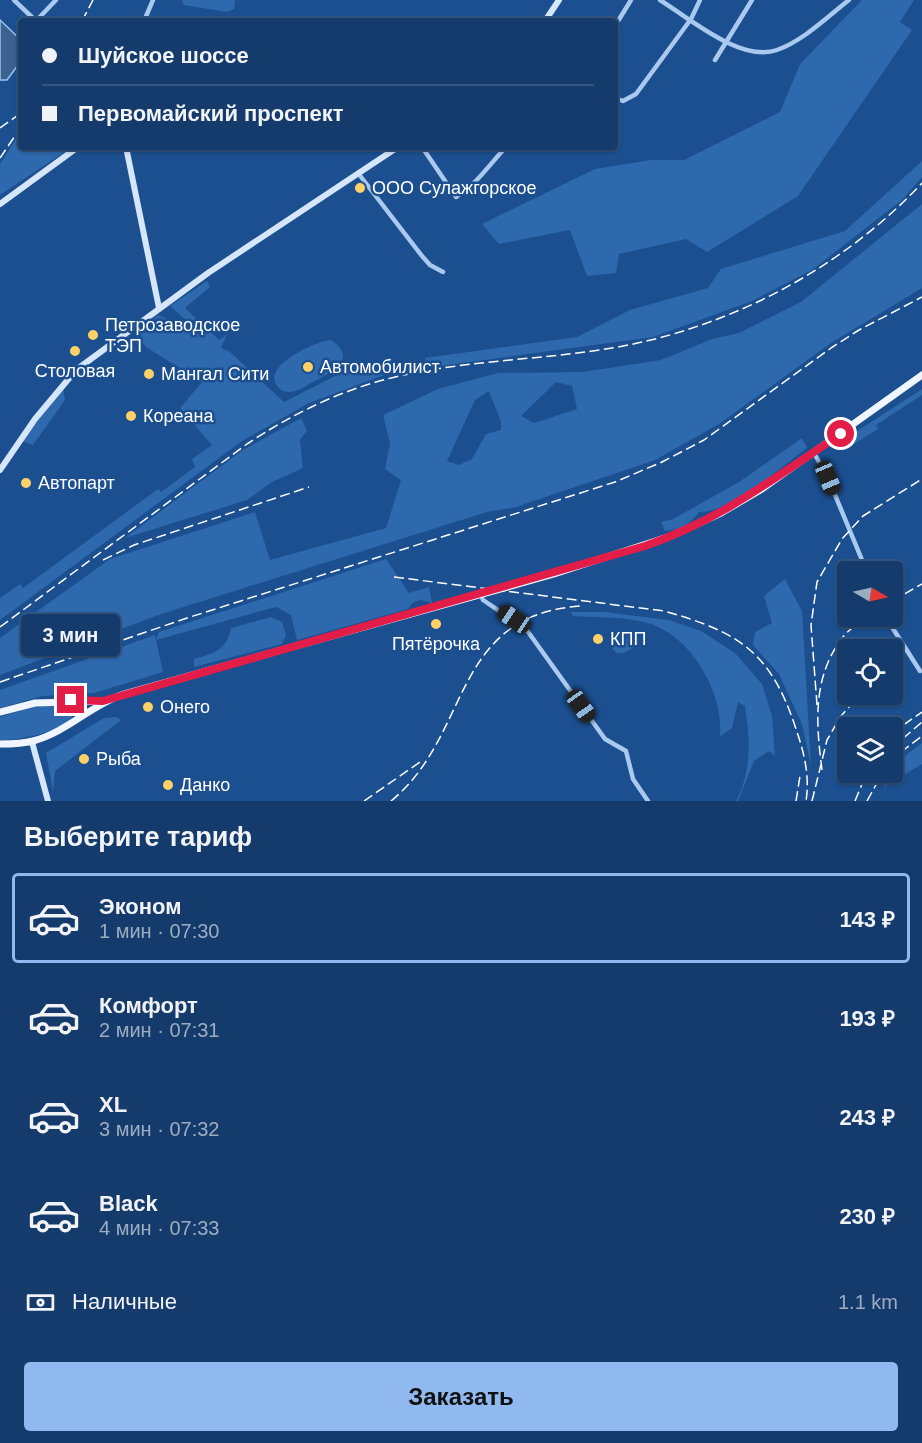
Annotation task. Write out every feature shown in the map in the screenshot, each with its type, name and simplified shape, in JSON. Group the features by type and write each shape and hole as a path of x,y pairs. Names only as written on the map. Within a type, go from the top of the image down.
{"main road":[{"path":"547,18 559,0"},
{"path":"0,204 74,150"},
{"path":"127,150 136,185 159,308"},
{"path":"0,470 61,385 76,370 215,269 393,150"},
{"path":"0,712 35,703 71,700 103,701 645,546 695,526 748,498 922,375"},
{"path":"71,700 78,709 74,721"},
{"path":"0,744 32,742 74,721 103,701"},
{"path":"32,742 48,801"}],"street":[{"path":"14,0 33,18"},
{"path":"39,18 56,0"},
{"path":"145,18 153,0"},
{"path":"618,21 631,0"},
{"path":"660,0 726,42 745,50 774,52 801,37 849,0"},
{"path":"618,99 623,101 636,94 691,20 700,0"},
{"path":"716,60 752,0"},
{"path":"424,150 456,197 478,182 487,167 503,150"},
{"path":"358,173 422,256 430,265 443,272"},
{"path":"814,453 828,478 862,561"},
{"path":"481,594 483,600 526,629 605,739 626,751 633,780 648,801"},
{"path":"892,627 920,671"}],"shaded area":[{"path":"182,0 235,0 234,9 227,12 184,5"},
{"path":"862,0 914,0 900,22 912,30 798,196 707,252 686,239 619,254 616,273 587,276 570,230 499,244 482,224 595,169 651,160 684,160 780,112 800,64"},
{"path":"0,20 18,37 18,65 7,80 0,80"},
{"path":"18,136 18,150 68,150 0,195 0,164"},
{"path":"922,161 922,177 902,200 812,270 752,301 653,337 425,368 425,358 577,337 630,310 708,288 721,269 845,231"},
{"path":"922,204 922,288 831,343 719,424 655,460 516,507 487,512 158,615 0,675 0,638 110,559 255,512 270,560 386,528 401,480 385,469 390,443 383,415 438,389 498,373 582,372 661,360 712,339 739,333 801,302","holes":["556,382 572,386 577,409 534,423 521,416","489,391 501,422 501,430 486,434 472,459 459,465 447,461 475,400"]},
{"path":"207,281 210,287 185,308 219,340 227,334 221,348 230,352 284,402 357,365 384,375 309,403 242,441 0,620 0,598 20,584 23,588 158,489 161,492 195,467 192,459 212,445 180,408 202,382 146,347 135,332 158,315 170,320 175,333 185,330 203,335 170,306"},
{"name":"Автомобилист","path":"331,340 339,347 343,359 335,369 297,390 286,392 279,388 274,379 276,371 282,364 303,350"},
{"path":"63,387 65,400 33,445 22,441"},
{"path":"922,389 922,395 876,425 878,429 844,450 840,443 828,450"},
{"path":"301,418 307,431 300,440 303,468 272,482 247,500 125,538 243,450"},
{"path":"802,438 807,448 755,488 725,505 699,512 684,526 665,531 661,522 673,519 739,482"},
{"path":"386,559 409,593 429,587 432,603 416,601 408,609 297,640 291,615 276,607 156,640 159,632"},
{"path":"785,579 802,611 811,766 802,724 779,674 753,645 755,632 772,623 764,596"},
{"path":"571,612 604,612 669,620 701,631 735,653 762,684 772,716 775,756 769,751 754,761 738,801 736,801 745,778 748,755 745,706 738,702 732,728 720,736 717,703 711,686 703,670 680,642 666,631 642,621 573,616"},
{"path":"271,617 282,622 286,635 282,644 194,667 194,659 213,653 226,642 231,628"},
{"path":"155,635 163,672 94,693 42,696 0,708 0,690"},
{"path":"619,639 637,640 636,646 624,653 616,653 609,644"},
{"path":"39,705 72,706 75,713 63,725 42,734 0,740 0,717"},
{"path":"116,717 121,720 55,771 53,792 46,753 104,718"},
{"path":"922,743 922,764 903,776 903,757"}],"railway":[{"path":"84,18 93,0"},
{"path":"0,128 18,115"},
{"path":"0,158 18,131"},
{"path":"0,627 247,444 303,411 362,386 404,375 435,369 624,346 693,328 765,298 800,280 865,236 922,183"},
{"path":"0,682 187,618 615,482 662,462 704,440 831,348 859,330 922,297"},
{"path":"817,705 811,625 817,582 842,539 863,516 922,479"},
{"path":"103,560 134,545 309,487"},
{"path":"394,577 664,611 713,627 732,637 763,663 786,703 804,755 807,773 806,801"},
{"path":"903,595 922,584"},
{"path":"391,801 417,774 436,744 467,682 485,654 507,631 539,614 581,606"},
{"path":"822,770 818,735 821,684 833,652 843,637 854,627"},
{"path":"812,801 827,740 841,716 851,705"},
{"path":"903,725 922,712"},
{"path":"903,738 922,722"},
{"path":"903,751 922,736"},
{"path":"364,801 423,760"},
{"path":"796,801 800,776"},
{"path":"855,801 862,783"},
{"path":"867,801 877,783"}],"place":[{"name":"ООО Сулажгорское","path":"360,188"},
{"name":"Петрозаводское ТЭП","path":"93,335"},
{"name":"Столовая","path":"75,351"},
{"name":"Автомобилист","path":"308,367"},
{"name":"Мангал Сити","path":"149,374"},
{"name":"Кореана","path":"131,416"},
{"name":"Автопарт","path":"26,483"},
{"name":"Пятёрочка","path":"436,624"},
{"name":"КПП","path":"598,639"},
{"name":"Онего","path":"148,707"},
{"name":"Рыба","path":"84,759"},
{"name":"Данко","path":"168,785"}],"route":[{"path":"71,700 103,701 645,546 695,526 741,502 841,434"}]}
